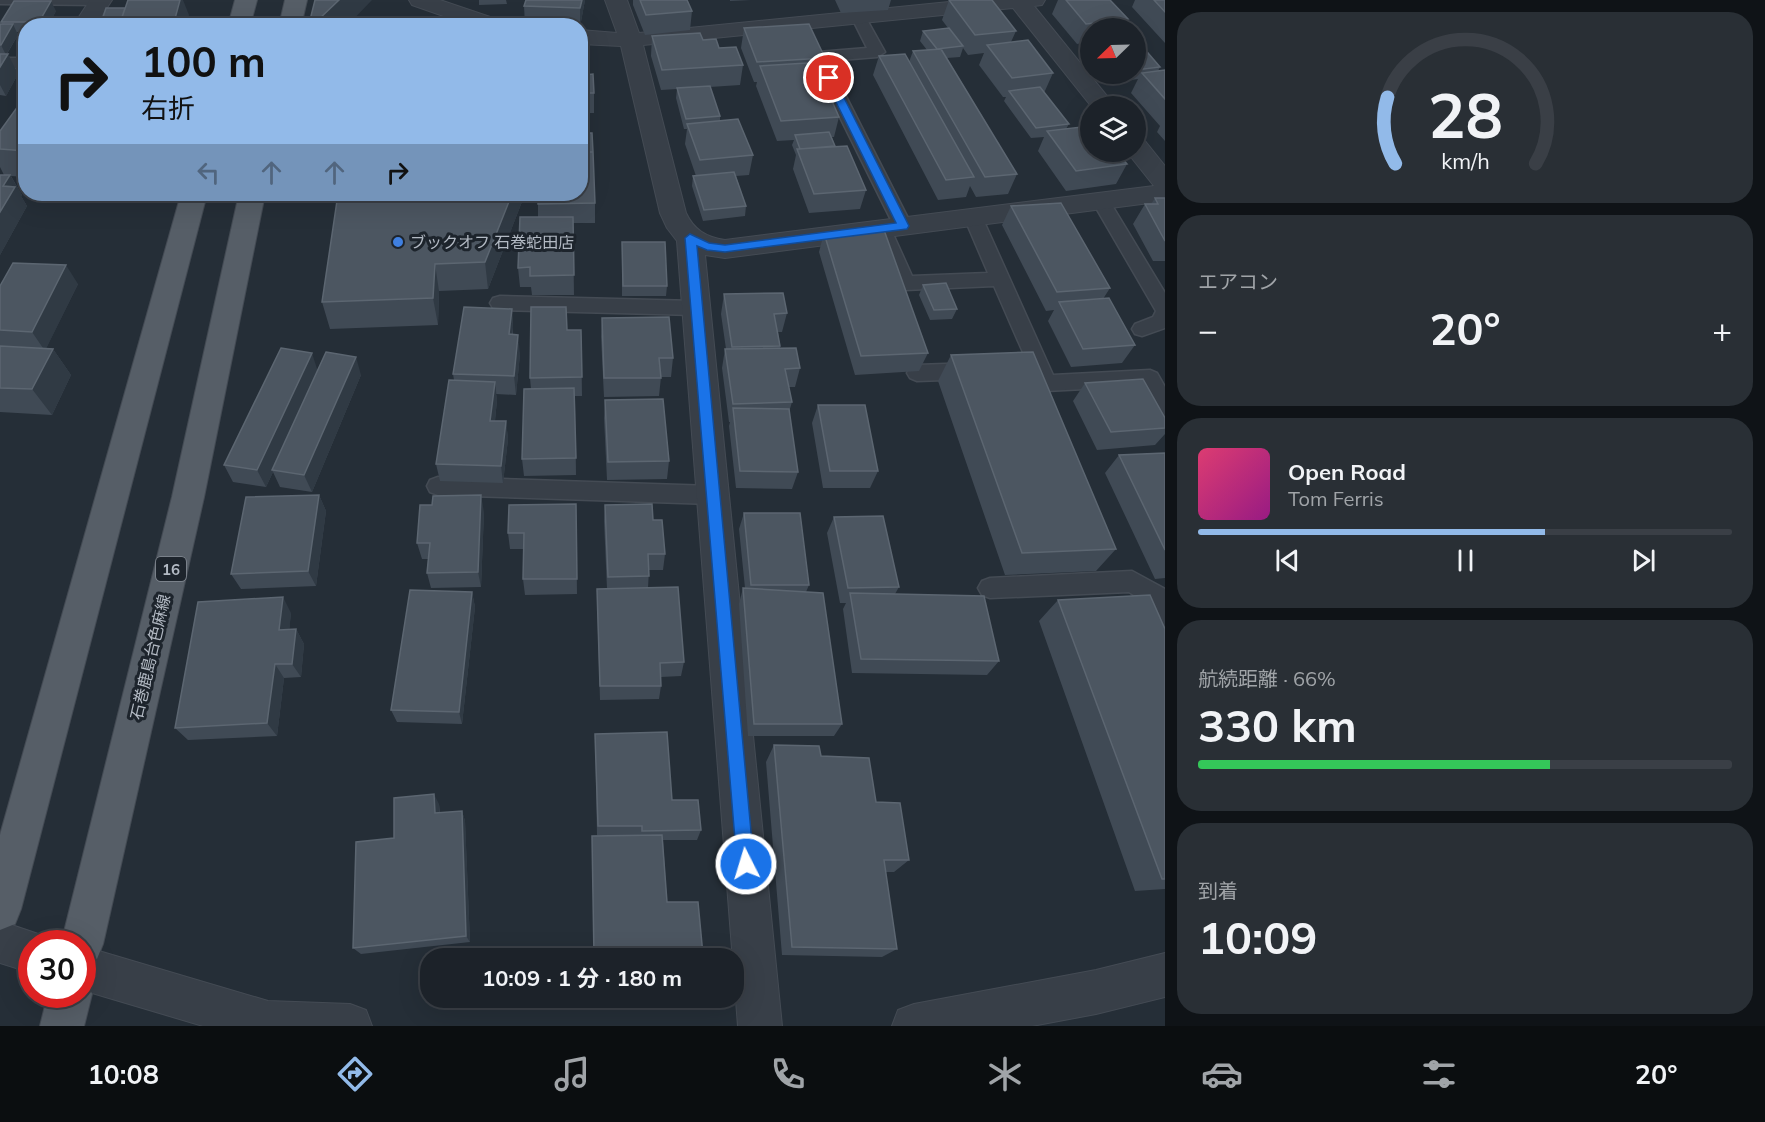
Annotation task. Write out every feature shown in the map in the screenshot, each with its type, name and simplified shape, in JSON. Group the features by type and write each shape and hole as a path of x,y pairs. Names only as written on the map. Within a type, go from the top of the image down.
{"main road":[{"path":"241,18 246,0"},
{"path":"292,18 296,0"},
{"path":"0,909 192,201"},
{"name":"石巻鹿島台色麻線","path":"85,930 188,497 251,201"},
{"path":"62,1026 66,1008"}],"street":[{"path":"89,18 100,0"},
{"path":"420,0 471,18"},
{"path":"616,0 631,40 673,213 680,228 690,238 707,246 725,249 1165,193"},
{"path":"588,37 631,40 1026,1 1096,96"},
{"path":"1146,159 1165,183"},
{"path":"690,238 760,1026"},
{"path":"0,942 18,948"},
{"path":"96,972 267,1024 350,1026"},
{"path":"929,1025 1095,992 1165,975"}],"lane":[{"path":"0,0 100,0"},
{"path":"859,18 877,52 818,57 893,227 905,283 1000,279"},
{"path":"0,63 18,63"},
{"path":"1101,201 1165,310 1161,322 1142,329"},
{"path":"973,217 1046,383 1150,378 1165,408"},
{"path":"500,303 695,308"},
{"path":"1017,369 1039,368"},
{"path":"917,373 995,370"},
{"path":"438,486 712,495"},
{"path":"990,588 1132,581 1157,597 1165,615"}],"building":[{"path":"128,0 180,0 175,18 122,18"},
{"path":"315,0 339,0 320,18 310,18"},
{"path":"526,0 582,0 580,8 524,6"},
{"path":"640,0 687,0 692,11 646,15"},
{"path":"949,0 992,0 1016,31 975,35"},
{"path":"1066,0 1110,0 1127,18 1081,18"},
{"path":"1154,0 1165,0 1165,12"},
{"path":"14,1 51,1 41,18 18,18 18,22 1,22"},
{"path":"106,8 125,8 122,18 103,18"},
{"path":"0,24 13,24 1,45 0,45"},
{"path":"809,24 825,58 757,62 744,28"},
{"path":"949,28 963,46 937,49 923,31"},
{"path":"700,33 703,40 716,39 719,48 736,47 743,65 662,70 652,36"},
{"path":"1028,40 1053,73 1012,78 987,45"},
{"path":"941,49 1017,174 985,177 913,51"},
{"path":"1146,51 1160,67 1146,69"},
{"path":"0,54 8,54 0,67"},
{"path":"905,54 974,177 946,180 879,56"},
{"path":"807,63 817,86 825,85 839,117 781,121 760,66"},
{"path":"1165,70 1165,99 1146,78 1146,72"},
{"path":"593,74 594,93 588,93 588,75"},
{"path":"710,86 720,116 686,119 677,88"},
{"path":"1040,87 1069,124 1036,128 1009,91"},
{"path":"18,106 18,150 0,149 0,131"},
{"path":"738,119 753,155 700,160 687,124"},
{"path":"1080,127 1080,162 1125,162 1127,164 1076,171 1047,131"},
{"path":"829,132 835,146 800,149 795,135"},
{"path":"588,133 592,133 593,152 588,152"},
{"path":"847,146 866,190 814,194 797,149"},
{"path":"588,152 593,152 595,203 538,204 538,201 588,201"},
{"path":"734,172 746,206 704,210 693,176"},
{"path":"0,175 10,175 3,186 15,187 0,212"},
{"path":"1155,198 1165,198 1165,241 1145,204 1158,204"},
{"path":"337,201 509,201 485,262 435,264 433,298 322,302"},
{"path":"1061,203 1110,288 1057,292 1011,206"},
{"path":"520,217 573,217 574,275 530,276 530,267 518,268"},
{"path":"884,230 928,353 861,356 824,233"},
{"path":"622,242 665,242 667,286 623,286"},
{"path":"13,263 66,265 32,332 0,330 0,286"},
{"path":"946,283 957,309 934,310 923,285"},
{"path":"783,293 787,313 774,314 780,346 732,347 724,294"},
{"path":"1109,298 1135,345 1083,349 1059,302"},
{"path":"464,307 512,309 509,334 518,335 514,376 453,374"},
{"path":"531,307 566,307 567,330 581,330 582,377 530,378"},
{"path":"669,317 673,358 659,358 661,378 604,378 602,318"},
{"path":"0,346 53,349 32,389 0,388"},
{"path":"281,348 312,353 257,470 224,465"},
{"path":"796,348 800,368 785,369 792,402 733,404 725,349"},
{"path":"326,352 356,357 304,475 272,470"},
{"path":"1033,352 1116,549 1022,553 951,355"},
{"path":"1143,379 1165,418 1165,428 1111,432 1085,383"},
{"path":"449,380 495,382 490,421 506,421 501,466 436,464"},
{"path":"574,388 576,458 522,459 524,389"},
{"path":"663,399 669,461 608,462 605,400"},
{"path":"818,405 865,405 878,471 830,471"},
{"path":"733,408 789,409 798,472 740,471"},
{"path":"1165,453 1165,550 1119,455"},
{"path":"319,495 308,571 231,574 246,497"},
{"path":"481,495 478,572 427,573 430,543 417,543 420,505 432,505 433,496"},
{"path":"576,504 577,579 523,579 524,533 508,533 509,505"},
{"path":"652,504 653,520 662,520 665,554 648,554 649,576 608,577 605,505"},
{"path":"744,513 800,513 809,585 751,585"},
{"path":"883,516 899,587 848,588 834,517"},
{"path":"678,587 684,662 660,663 661,686 600,686 597,589"},
{"path":"743,588 823,593 842,724 754,724"},
{"path":"410,590 472,592 459,712 391,710"},
{"path":"850,593 984,596 999,661 861,659"},
{"path":"1150,595 1165,629 1165,879 1162,879 1058,600"},
{"path":"283,597 279,630 296,629 292,664 275,664 267,723 175,728 198,602"},
{"path":"667,732 672,800 698,800 701,830 642,831 642,826 598,826 595,734"},
{"path":"774,745 819,746 821,756 869,758 876,802 900,803 909,860 884,860 897,949 792,947"},
{"path":"434,794 435,813 462,811 466,936 353,948 356,842 394,838 394,798"},
{"path":"662,835 667,902 698,902 702,948 594,948 592,836"}],"place":[{"name":"ブックオフ 石巻蛇田店","path":"398,242"}],"route":[{"path":"746,864 690,238 707,246 725,249 903,226 829,78"}]}
